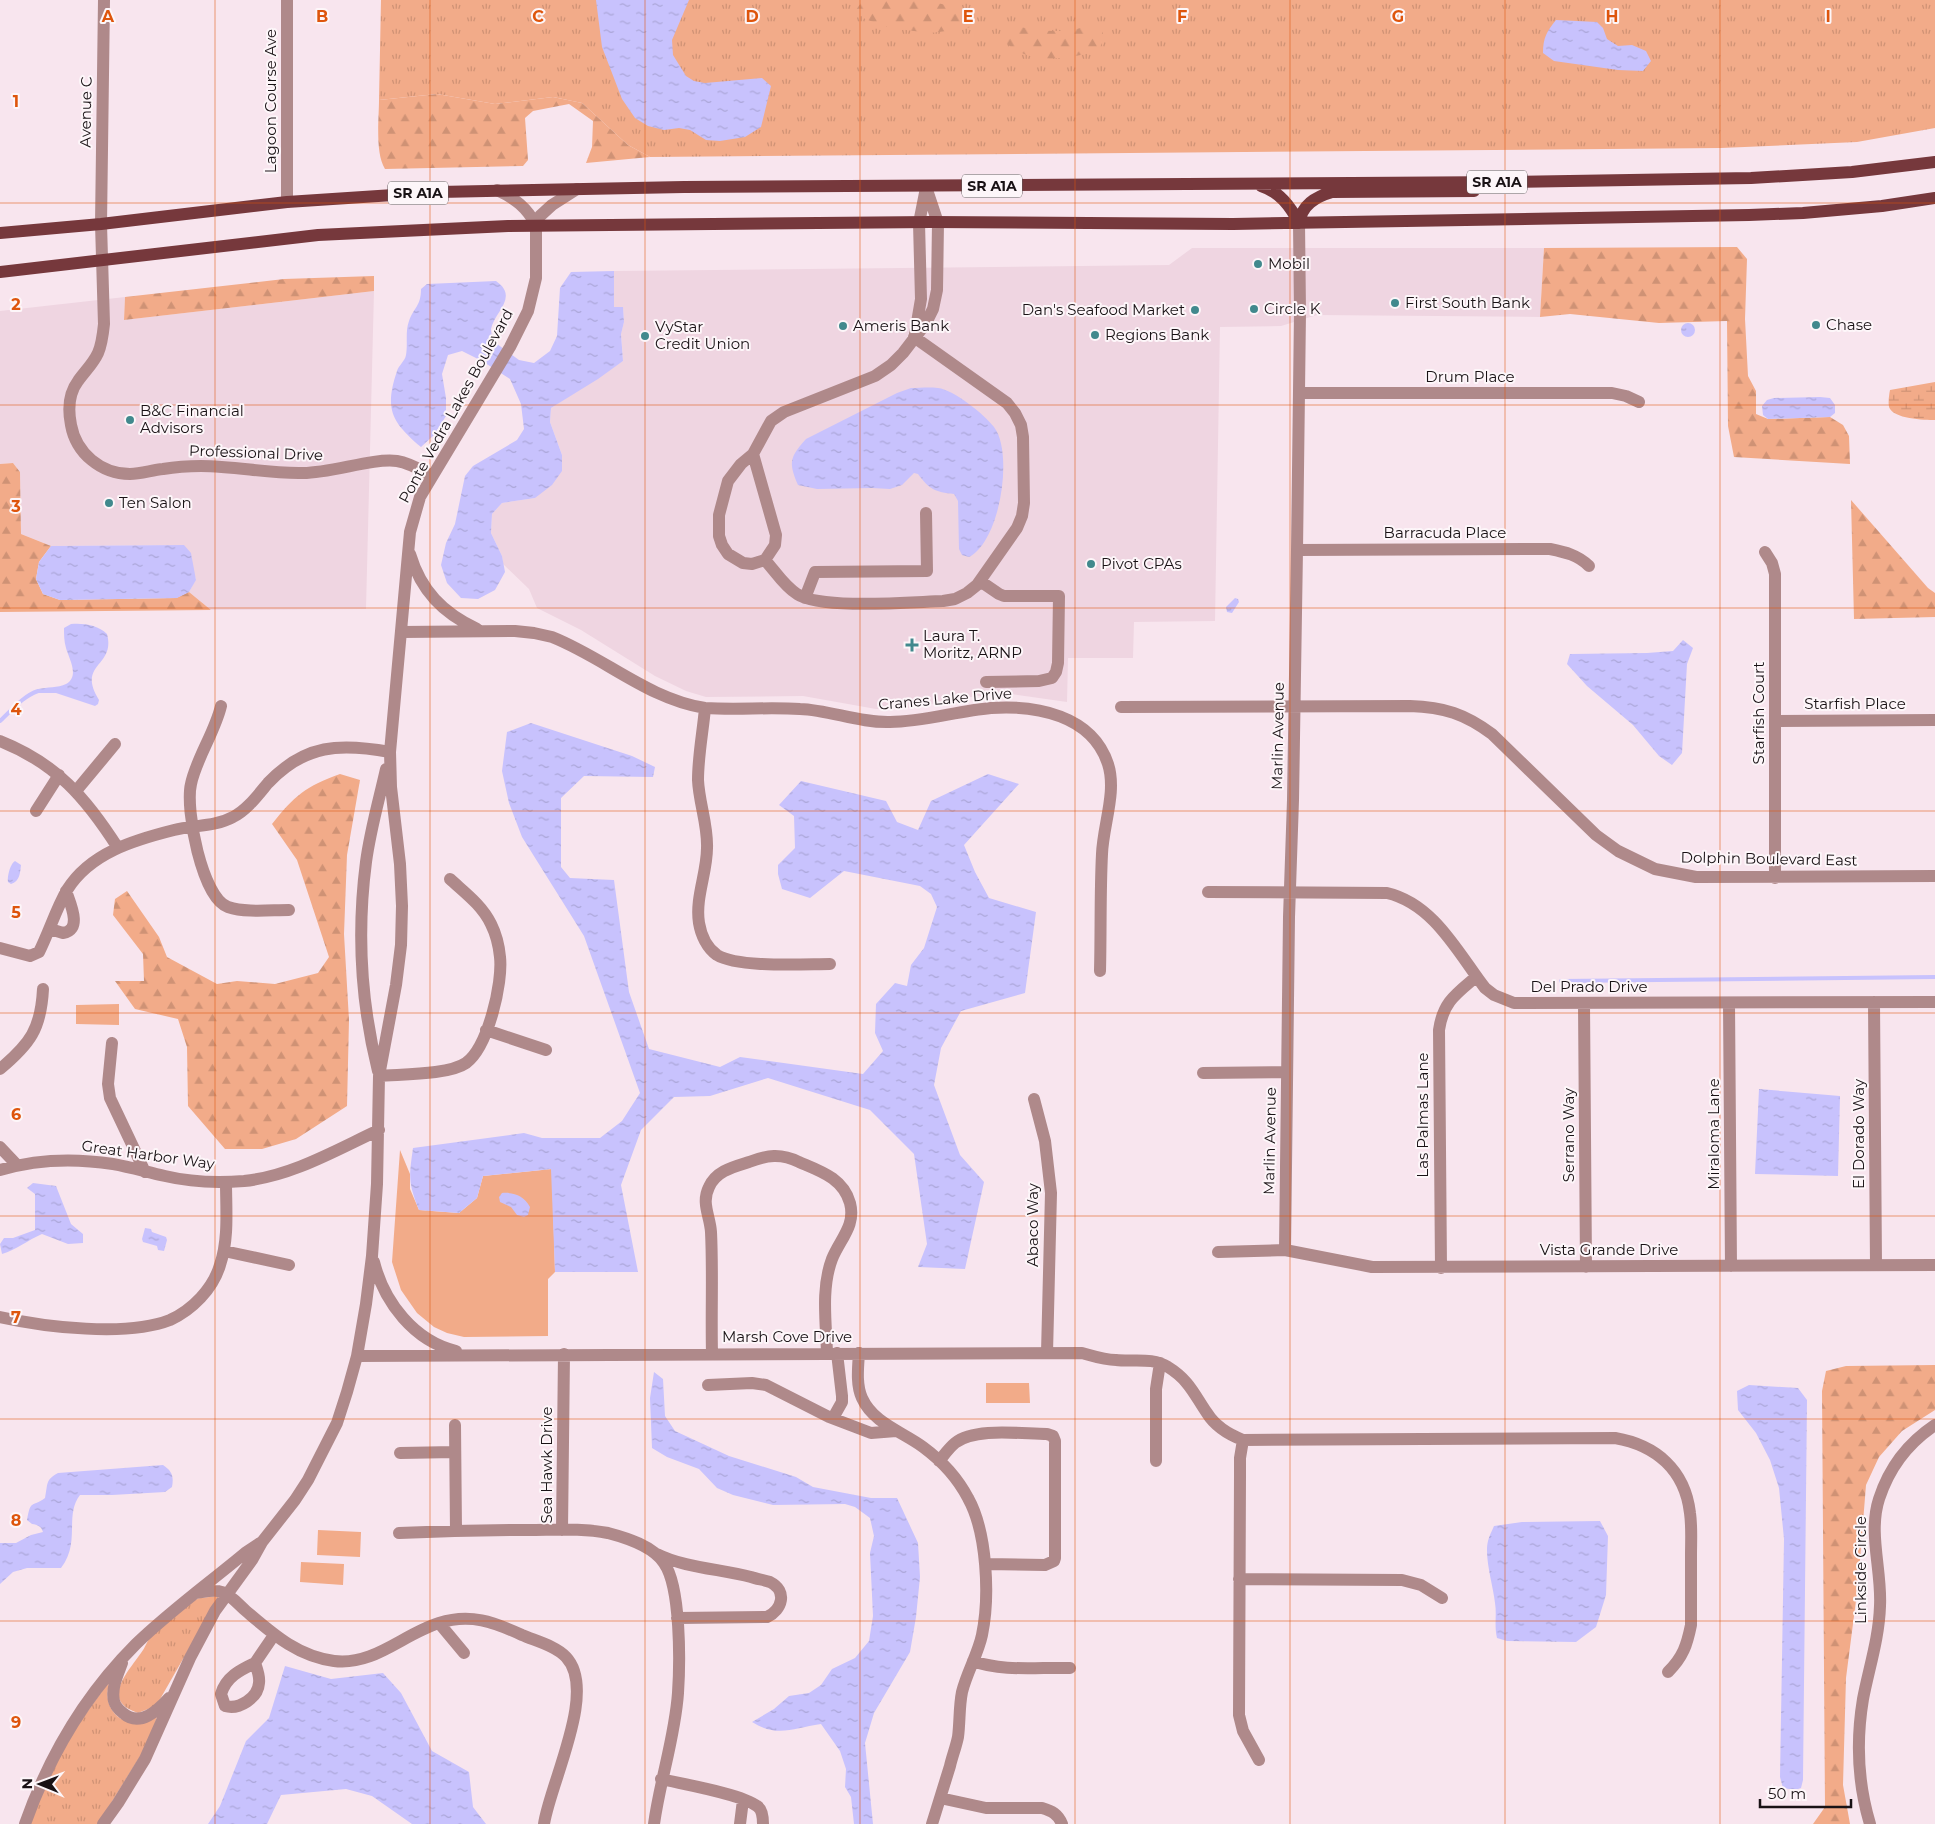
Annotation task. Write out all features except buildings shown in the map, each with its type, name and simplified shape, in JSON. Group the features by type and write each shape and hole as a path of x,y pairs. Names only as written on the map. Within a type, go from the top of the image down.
{"main road":[{"name":"SR A1A","path":"0,233 101,224 287,202 361,196 497,190 1514,182 1751,178 1852,172 1935,162"},
{"path":"1299,223 1304,208 1314,198 1332,192 1480,191 1514,182"},
{"path":"1252,184 1277,192 1286,202 1299,223"},
{"path":"0,272 318,235 427,229 536,225 938,222 1299,223 1804,213 1882,206 1935,198"}],"street":[{"name":"Avenue C","path":"101,224 104,0"},
{"name":"Lagoon Course Ave","path":"287,0 287,202"},
{"path":"753,454 776,535 775,545 765,560 752,564 735,560 722,545 719,536 719,515 728,481 741,464 753,454 771,421 784,412 875,376 903,353 926,323 933,309 937,290 938,222 926,187"},
{"path":"914,337 921,299 919,223 926,187"},
{"path":"536,225 546,209 577,189"},
{"path":"497,190 512,197 522,205 536,225"},
{"name":"Marlin Avenue","path":"1285,1250 1297,550 1299,223"},
{"name":"Professional Drive","path":"101,224 103,339 98,354 72,391 70,407 74,437 79,447 95,463 116,473 130,474 165,468 199,466 221,466 279,473 304,473 330,472 386,460 410,464 432,476"},
{"name":"Ponte Vedra Lakes Boulevard","path":"379,1076 373,1048 364,977 361,935 362,900 366,860 390,752 402,632 404,588 413,516 420,497 510,347 528,311 534,295 536,278 536,225"},
{"path":"765,560 788,587 805,598 822,602 943,601 956,599 967,593 980,581 1017,528 1022,516 1023,437 1021,425 1015,413 1007,403 914,337"},
{"name":"Drum Place","path":"1299,393 1612,393 1626,396 1639,402"},
{"path":"805,598 815,572 927,570 926,513"},
{"name":"Cranes Lake Drive","path":"408,547 414,568 429,594 462,622 482,631"},
{"name":"Barracuda Place","path":"1297,550 1550,549 1571,554 1589,566"},
{"name":"Starfish Court","path":"1765,552 1772,563 1775,574 1775,878"},
{"path":"980,581 1004,596 1059,596 1058,663 1052,678 1038,681 986,682"},
{"name":"Cranes Lake Drive","path":"402,632 524,632 552,637 660,695 681,703 705,708 800,709 889,722 989,708 1008,708 1050,713 1074,722 1093,737 1102,750 1108,765 1111,782 1102,854 1100,971"},
{"path":"222,706 190,784 191,827 208,880 216,897 228,907 245,910 289,910"},
{"name":"Dolphin Boulevard East","path":"1121,707 1426,707 1458,714 1476,722 1492,734 1596,835 1630,858 1655,869 1682,875 1775,878 1935,876"},
{"path":"705,708 698,781 707,842 707,864 699,907 699,923 703,938 710,949 718,956 729,960 750,963 830,964"},
{"name":"Starfish Place","path":"1775,721 1935,720"},
{"path":"0,741 37,759 59,775 76,791 99,819 118,848"},
{"path":"76,791 115,744"},
{"path":"0,948 30,956 39,952 66,891 76,876 104,854 154,835 223,822 243,810 280,770 306,754 322,749 343,746 390,752"},
{"name":"Ponte Vedra Lakes Boulevard","path":"103,1824 145,1759 204,1628 226,1594 252,1560 262,1542 295,1500 324,1452 347,1392 357,1356 372,1256 377,1184 379,1076 396,985 400,945 402,906 400,864 391,787 390,752"},
{"path":"36,811 59,775"},
{"path":"379,1076 457,1068 475,1055 481,1044 500,977 500,958 491,923 482,910 450,879"},
{"path":"50,929 68,933 74,925 74,917 66,891"},
{"name":"Del Prado Drive","path":"1208,892 1387,893 1397,895 1426,914 1442,929 1485,988 1494,995 1514,1003 1935,1002"},
{"name":"Las Palmas Lane","path":"1441,1268 1439,1030 1441,1015 1445,1006 1453,996 1476,977"},
{"path":"0,1069 20,1052 34,1033 39,1019 43,989"},
{"name":"El Dorado Way","path":"1874,1002 1876,1265"},
{"name":"Serrano Way","path":"1584,1003 1586,1267"},
{"name":"Miraloma Lane","path":"1729,1003 1731,1266"},
{"path":"486,1030 546,1050"},
{"path":"112,1043 108,1084 110,1098 145,1172"},
{"path":"1203,1073 1287,1072"},
{"name":"Abaco Way","path":"1034,1099 1045,1142 1051,1186 1047,1353"},
{"name":"Great Harbor Way","path":"0,1170 17,1165 57,1160 88,1161 114,1164 145,1172 196,1181 245,1181 271,1176 296,1168 379,1130"},
{"path":"0,1147 17,1165"},
{"path":"712,1353 711,1230 706,1210 706,1198 708,1188 713,1180 725,1170 764,1156 775,1155 790,1158 830,1176 846,1192 852,1217 849,1228 833,1257 826,1283 832,1353 842,1398 842,1402 833,1418"},
{"path":"0,1317 46,1326 118,1328 154,1325 184,1312 201,1297 215,1278 224,1251 226,1182"},
{"name":"Vista Grande Drive","path":"1218,1252 1285,1250 1372,1267 1935,1265"},
{"path":"224,1251 289,1265"},
{"name":"Marsh Cove Drive","path":"372,1256 376,1272 385,1293 407,1323 436,1344 449,1350 468,1354"},
{"path":"859,1353 859,1385 862,1398 868,1409 896,1431 923,1447 956,1478 969,1499 978,1520 985,1564 985,1610 982,1635 963,1691 958,1738 932,1824"},
{"name":"Marsh Cove Drive","path":"357,1356 468,1354 1082,1353 1105,1359 1160,1363"},
{"name":"Sea Hawk Drive","path":"564,1354 562,1530 586,1530 630,1540 653,1552 663,1561 670,1572 677,1618 678,1693 654,1824"},
{"path":"1156,1461 1156,1389 1160,1363 1184,1378 1208,1415 1219,1426 1243,1440 1615,1438 1634,1441 1660,1456 1675,1473 1686,1493 1690,1514 1691,1625 1680,1660 1668,1672"},
{"path":"708,1386 752,1383 766,1385 833,1418 871,1433 896,1431"},
{"path":"842,1398 862,1398"},
{"path":"455,1425 456,1530"},
{"name":"Linkside Circle","path":"1870,1824 1861,1784 1859,1761 1863,1700 1878,1632 1880,1605 1880,1580 1876,1543 1878,1501 1898,1459 1912,1443 1935,1425"},
{"path":"939,1461 954,1444 963,1438 976,1434 1047,1434 1053,1436 1055,1440 1054,1561 1046,1565 985,1564"},
{"path":"1243,1440 1240,1458 1239,1715 1243,1731 1259,1760"},
{"path":"400,1453 455,1452"},
{"path":"399,1533 456,1530 562,1530"},
{"name":"Ponte Vedra Lakes Boulevard","path":"25,1824 41,1782 61,1742 103,1680 157,1626 245,1553 262,1542"},
{"path":"653,1552 681,1562 770,1582 781,1593 780,1606 767,1617 677,1618"},
{"path":"1239,1579 1402,1580 1421,1585 1442,1598"},
{"path":"196,1594 216,1591 226,1594 274,1635 307,1655 337,1661 373,1655 392,1647 417,1631 458,1618 476,1618 492,1622 559,1651 573,1666 578,1682 575,1717 544,1824"},
{"path":"439,1623 464,1653"},
{"path":"255,1663 274,1635"},
{"path":"124,1658 113,1692 114,1702 126,1715 134,1718 145,1717 154,1713 176,1689"},
{"path":"973,1661 1000,1667 1070,1668"},
{"path":"662,1779 743,1800 757,1806 760,1810 763,1824"},
{"path":"940,1798 986,1808 1042,1808 1051,1810 1058,1815 1062,1824"},
{"path":"740,1824 743,1800"}],"shaded area":[{"path":"1192,248 1544,248 1540,317 1317,315 1281,326 1220,327 1215,621 1134,622 1133,658 1068,658 1067,702 1011,694 977,696 902,709 876,709 803,696 706,697 686,691 655,676 581,630 537,608 529,589 503,564 502,556 491,533 492,514 502,503 535,498 562,455 550,422 551,408 623,361 621,333 624,322 623,308 614,307 614,271 1169,265"},
{"path":"374,291 366,609 211,610 189,592 196,579 184,545 51,546 21,534 20,472 13,463 0,464 0,311 125,297 124,320"}],"green space":[{"path":"381,0 1935,0 1935,128 1857,142 1721,148 650,157 628,145 582,103 553,97 495,104 437,94 379,100"},
{"path":"863,0 923,0 970,10 975,26 930,33 890,28 865,19 856,10"},
{"path":"1090,22 1103,31 1103,41 1098,51 1086,54 1061,58 1036,57 1014,49 1004,41 1007,25 1064,31 1080,28"},
{"path":"437,94 495,104 553,97 582,103 628,145 650,157 586,163 592,147 593,121 569,104 533,111 525,118 528,160 523,166 385,169 379,145 379,100"},
{"path":"1737,247 1747,259 1745,319 1748,376 1756,391 1756,414 1768,419 1830,417 1843,425 1849,436 1850,464 1734,457 1728,426 1727,321 1659,323 1570,314 1540,317 1544,248"},
{"path":"374,276 374,291 124,320 125,297 284,279"},
{"path":"1935,382 1935,420 1902,416 1896,414 1889,407 1890,390"},
{"path":"13,463 20,472 21,534 51,546 39,562 36,579 43,594 60,600 176,598 189,592 211,610 0,612 0,464"},
{"path":"1851,500 1928,588 1935,593 1935,617 1854,619"},
{"path":"340,774 360,780 347,855 344,934 349,1020 347,1106 296,1139 262,1149 225,1149 188,1106 187,1047 178,1019 135,1009 115,981 144,981 143,954 113,915 115,899 127,891 159,937 167,957 217,984 237,981 275,984 318,973 329,957 297,860 272,824 287,806 302,793 318,783"},
{"path":"119,1004 119,1025 76,1024 76,1005"},
{"path":"400,1150 410,1174 410,1189 419,1210 459,1213 477,1198 483,1176 552,1169 555,1272 548,1279 548,1336 464,1337 447,1333 434,1327 417,1313 401,1290 392,1262"},
{"path":"1935,1365 1935,1410 1902,1431 1879,1457 1866,1485 1858,1585 1846,1678 1843,1785 1850,1824 1813,1824 1825,1807 1822,1391 1826,1371 1846,1366"},
{"path":"986,1383 1029,1383 1030,1403 986,1403"},
{"path":"318,1530 361,1532 360,1557 317,1555"},
{"path":"301,1562 344,1564 343,1585 300,1582"},
{"path":"219,1596 159,1701 153,1707 138,1713 127,1708 120,1701 120,1686 151,1636 192,1601"},
{"path":"110,1680 108,1702 116,1715 121,1719 157,1717 149,1742 98,1824 29,1824 65,1743"}],"water":[{"path":"596,0 689,0 672,40 673,55 686,76 694,81 705,83 762,78 771,86 761,127 745,137 720,141 706,140 690,130 679,128 664,130 648,126 635,118 622,99 602,47"},
{"path":"1556,20 1597,22 1603,28 1607,39 1618,46 1632,45 1646,51 1651,61 1643,71 1618,70 1554,61 1543,53 1543,48 1546,35"},
{"path":"614,271 614,307 623,307 624,322 621,334 623,361 551,408 550,422 562,455 562,471 552,485 535,498 502,503 492,514 491,533 502,556 505,572 495,590 478,599 461,598 447,583 441,565 446,543 455,524 465,476 473,466 517,440 524,429 521,404 510,379 462,351 448,355 442,374 446,398 446,416 434,435 421,447 403,430 393,414 391,396 397,371 407,351 408,325 419,303 421,289 427,284 496,281 503,287 506,298 493,322 491,329 493,341 519,360 534,363 550,351 557,336 560,288 571,272"},
{"path":"1688,323 1693,325 1695,330 1693,335 1688,337 1683,335 1681,330 1683,325"},
{"path":"911,388 938,388 952,393 968,403 983,416 994,427 1000,439 1003,456 1003,476 996,516 989,534 980,548 969,557 962,555 959,549 958,501 954,494 933,489 918,474 914,473 902,485 890,489 817,489 798,485 795,477 792,460 806,439 897,393"},
{"path":"1774,398 1830,398 1835,405 1835,413 1830,417 1768,419 1763,415 1762,406 1767,400"},
{"path":"184,545 191,553 196,580 189,592 177,598 60,600 43,594 36,579 39,562 51,546"},
{"path":"1235,598 1239,602 1232,613 1227,612 1226,607"},
{"path":"71,624 90,625 99,628 107,634 108,645 106,653 94,672 92,679 93,688 99,700 95,706 56,693 37,693 38,689 66,684 72,677 73,672 65,645 64,633 64,628"},
{"path":"1683,640 1693,648 1687,664 1682,753 1672,765 1659,756 1633,725 1587,686 1567,664 1570,654 1673,651"},
{"path":"531,723 632,756 655,767 653,777 584,776 561,798 561,867 570,878 614,880 629,992 649,1049 720,1067 740,1057 863,1074 883,1051 875,1033 876,1004 895,983 907,986 911,965 924,948 937,907 931,894 920,886 844,871 810,898 782,889 778,865 795,848 794,816 779,805 801,781 886,801 897,822 918,830 931,801 988,774 1019,784 964,845 975,872 989,898 1036,912 1025,993 961,1011 941,1048 934,1085 960,1155 984,1182 965,1269 918,1267 927,1244 914,1154 870,1110 768,1078 710,1096 674,1097 641,1130 621,1185 638,1272 555,1272 551,1169 483,1176 477,1198 459,1213 419,1210 410,1179 413,1148 524,1133 542,1138 600,1138 622,1121 640,1093 584,936 522,837 509,803 502,771 507,732"},
{"path":"15,861 21,865 20,871 18,879 11,884 8,882 8,874"},
{"path":"1759,1089 1840,1096 1838,1176 1755,1174"},
{"path":"33,1183 56,1186 71,1224 83,1234 83,1243 68,1244 42,1234 2,1254 0,1244 4,1238 13,1238 35,1230 35,1194 27,1188"},
{"path":"502,1193 511,1193 522,1197 530,1207 528,1215 524,1217 517,1215 511,1207 500,1202 499,1197"},
{"path":"145,1228 166,1237 164,1251 158,1250 157,1246 143,1242"},
{"path":"654,1372 663,1379 665,1416 675,1431 729,1456 796,1477 813,1487 871,1498 897,1498 918,1543 920,1577 910,1652 874,1713 865,1743 873,1824 854,1824 851,1797 845,1787 846,1769 840,1751 821,1724 778,1731 761,1727 752,1722 774,1709 789,1696 809,1693 821,1685 832,1669 855,1658 869,1641 873,1616 870,1553 874,1536 870,1518 855,1507 845,1504 773,1505 733,1495 717,1488 699,1469 667,1457 652,1448 650,1398"},
{"path":"1749,1385 1798,1388 1807,1400 1803,1780 1801,1788 1795,1790 1783,1788 1780,1777 1784,1539 1779,1488 1770,1460 1756,1433 1738,1410 1737,1391"},
{"path":"163,1465 172,1474 173,1480 172,1487 165,1492 80,1495 75,1503 73,1512 70,1549 61,1568 27,1568 13,1572 0,1584 0,1543 16,1543 31,1535 43,1532 39,1526 27,1520 31,1506 45,1498 51,1478 58,1473"},
{"path":"1600,1521 1608,1536 1606,1595 1596,1627 1576,1642 1507,1641 1497,1638 1496,1607 1487,1555 1488,1541 1494,1526 1522,1522"},
{"path":"285,1666 331,1679 383,1673 401,1693 432,1751 469,1772 473,1807 486,1824 412,1824 372,1796 346,1789 281,1795 267,1824 208,1824 220,1806 246,1741 269,1718"}],"waterway":[{"path":"0,721 22,700 38,691"},
{"path":"1561,981 1935,977"}],"place":[{"name":"Mobil","path":"1258,264"},
{"name":"First South Bank","path":"1395,303"},
{"name":"Circle K","path":"1254,309"},
{"name":"Dan's Seafood Market","path":"1195,310"},
{"name":"Chase","path":"1816,325"},
{"name":"Ameris Bank","path":"843,326"},
{"name":"Regions Bank","path":"1095,335"},
{"name":"VyStar Credit Union","path":"645,336"},
{"name":"B&C Financial Advisors","path":"130,420"},
{"name":"Ten Salon","path":"109,503"},
{"name":"Pivot CPAs","path":"1091,564"},
{"name":"Laura T. Moritz, ARNP","path":"912,645"}]}
